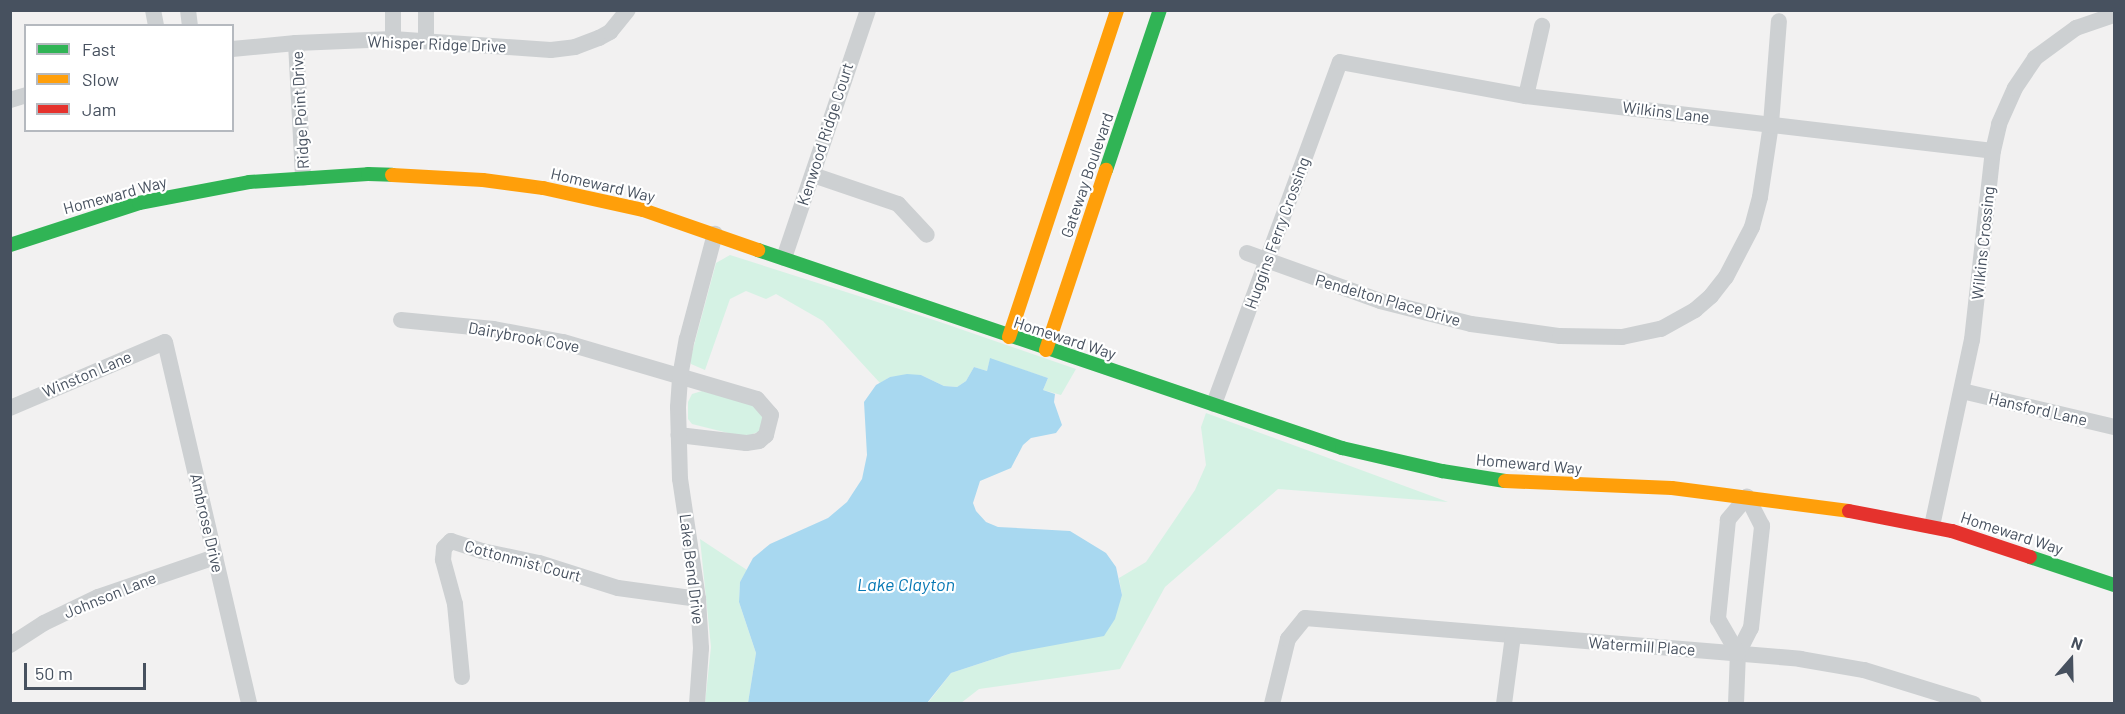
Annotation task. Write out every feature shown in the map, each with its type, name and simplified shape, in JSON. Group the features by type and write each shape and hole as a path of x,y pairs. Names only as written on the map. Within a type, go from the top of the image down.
{"street":[{"path":"393,10 393,39"},
{"path":"426,10 426,40"},
{"name":"Whisper Ridge Drive","path":"234,49 296,43 393,39 540,50 575,47 610,32 628,10"},
{"name":"Kenwood Ridge Court","path":"784,258 868,10"},
{"name":"Gateway Boulevard","path":"1009,337 1117,10"},
{"name":"Gateway Boulevard","path":"1046,350 1160,10"},
{"name":"Wilkins Crossing","path":"1932,526 1972,340 1993,151 2005,108 2035,58 2076,28 2115,15"},
{"name":"Pendelton Place Drive","path":"1247,253 1380,301 1471,324 1560,336 1622,337 1661,329 1695,310 1712,296 1741,251 1760,197 1771,124 1779,21"},
{"path":"1526,96 1542,26"},
{"name":"Ridge Point Drive","path":"296,43 303,178"},
{"name":"Wilkins Lane","path":"1340,62 1526,96 1993,151"},
{"name":"Huggins Ferry Crossing","path":"1214,404 1340,62"},
{"name":"Homeward Way","path":"10,245 139,203 249,182 368,174 424,176 543,188 643,210 1046,350 1342,448 1442,471 1521,483 1672,488 1853,511 1932,526 2027,554 2115,585"},
{"path":"813,175 898,204 927,235"},
{"name":"Lake Bend Drive","path":"697,704 701,648 698,598 680,479 678,435 680,377 715,234"},
{"name":"Dairybrook Cove","path":"400,320 494,329 563,342 680,377"},
{"name":"Winston Lane","path":"10,408 165,342"},
{"name":"Ambrose Drive","path":"165,342 249,704"},
{"path":"678,435 746,443 759,441 766,435 771,415 765,405 757,399 680,377"},
{"name":"Hansford Lane","path":"1962,391 2115,427"},
{"path":"1736,704 1738,653 1751,628 1761,526 1747,496 1728,520 1718,619 1738,653"},
{"name":"Cottonmist Court","path":"462,677 455,604 443,560 444,548 451,541 482,551 539,563 618,588 698,598"},
{"name":"Johnson Lane","path":"10,645 44,623 98,597 215,557"},
{"name":"Watermill Place","path":"1272,704 1288,639 1305,618 1800,659 1864,670 1974,704"},
{"path":"1504,704 1513,636"}],"green space":[{"path":"730,255 937,321 1076,369 1061,395 1043,390 1048,378 990,359 987,371 974,367 966,381 957,387 944,386 921,375 890,377 880,383 823,321 776,294 766,299 746,291 730,299 705,370 691,364 690,360 716,263"},
{"path":"702,391 753,405 760,411 765,421 758,432 744,437 692,424 688,419 688,402 692,394"},
{"path":"1206,413 1448,502 1278,489 1165,587 1120,669 979,689 961,703 927,704 951,673 1012,653 1122,595 1119,578 1146,562 1195,490 1206,465 1201,427"},
{"path":"700,539 747,570 740,582 739,602 756,653 748,703 705,703 711,647"}],"water":[{"name":"Lake Clayton","path":"990,358 1048,378 1043,390 1055,394 1054,402 1062,425 1056,433 1031,438 1023,445 1011,468 980,481 973,503 976,511 986,522 998,527 1070,531 1106,553 1116,567 1122,595 1115,619 1104,636 1012,653 951,673 927,703 748,703 756,653 739,602 740,582 753,558 770,544 828,518 847,502 862,479 867,455 864,402 876,385 890,377 907,374 921,375 944,386 957,387 966,381 974,367 987,371"}],"traffic: fast":[{"path":"1106,170 1160,10"},
{"path":"10,245 139,203 249,182 368,174 392,175"},
{"path":"758,250 1342,448 1442,471 1505,481"},
{"path":"2030,557 2114,585"}],"traffic: slow":[{"path":"1009,337 1117,10"},
{"path":"1046,350 1106,170"},
{"path":"392,175 483,180 543,188 643,210 758,250"},
{"path":"1505,481 1672,488 1849,511"}],"traffic: jam":[{"path":"1849,511 1952,531 2030,557"}]}
